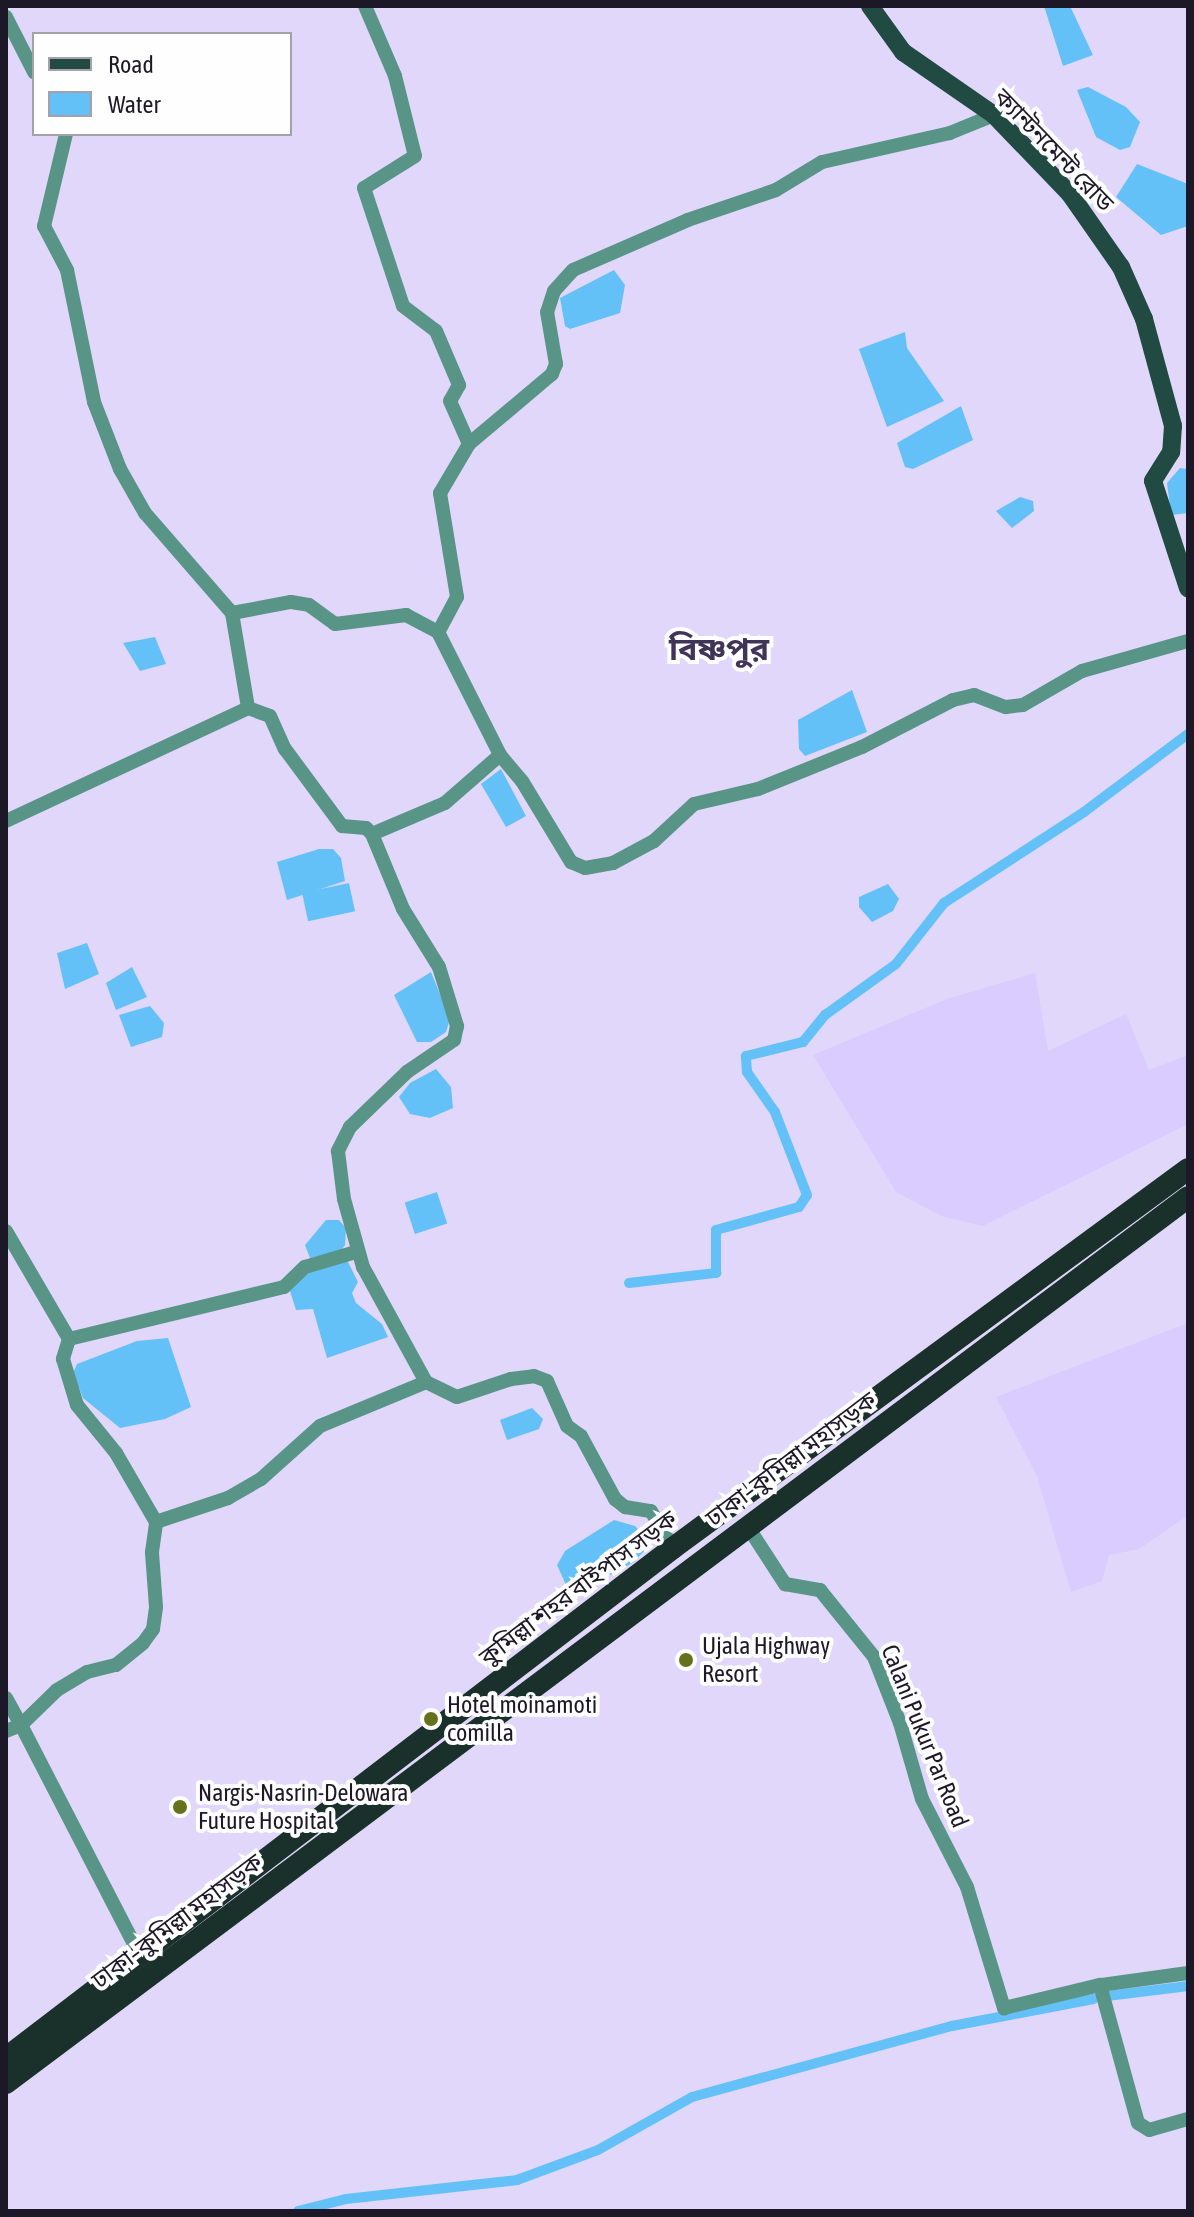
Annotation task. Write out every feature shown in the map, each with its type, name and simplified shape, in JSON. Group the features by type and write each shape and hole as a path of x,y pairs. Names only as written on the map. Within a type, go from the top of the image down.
{"highway":[{"name":"কুমিল্লা শহর বাইপাস সড়ক","path":"6,2058 673,1548 1188,1169"},
{"name":"ঢাকা–কুমিল্লা মহাসড়ক","path":"6,2083 746,1524 1188,1197"}],"main road":[{"name":"ক্যান্টনমেন্ট রোড","path":"870,6 903,52 994,115 1097,228 1133,292 1173,426 1174,443 1153,481 1154,492 1188,588"}],"street":[{"path":"365,6 395,76 415,156 364,188 403,306 436,331 459,385 450,401 469,444"},
{"path":"6,17 32,68"},
{"path":"438,632 457,597 440,493 469,444 552,374 556,364 547,312 554,291 573,270 688,220 776,190 822,162 950,133 994,115"},
{"path":"66,136 44,226 67,270 94,402 120,469 145,513 232,613 248,708"},
{"path":"232,613 291,602 309,605 335,624 406,615 438,632 500,755 522,781 571,862 585,868 613,863 654,841 694,804 758,789 847,753 953,700 974,695 1006,707 1023,705 1082,671 1188,641"},
{"path":"6,821 248,708 270,716 285,749 342,826 366,828 372,834 403,909 439,967 457,1026 454,1040 407,1072 350,1127 338,1151 356,1252 426,1382 457,1397 511,1379 534,1376 547,1381 567,1426 581,1436 615,1499 625,1507 651,1511 673,1548"},
{"path":"372,834 445,803 500,755"},
{"path":"6,1231 69,1339 63,1359 77,1405 116,1453 156,1522 153,1629 116,1665 87,1672 57,1690 21,1725 6,1731"},
{"path":"69,1339 284,1287 305,1267 356,1252"},
{"path":"156,1522 228,1498 261,1479 320,1426 426,1382"},
{"name":"Calani Pukur Par Road","path":"746,1524 785,1584 820,1590 874,1657 900,1723 922,1799 967,1887 1004,2008 1100,1985"},
{"path":"6,1698 139,1954"},
{"path":"1188,1973 1100,1985 1138,2123 1149,2130 1188,2119"}],"shaded area":[{"path":"1035,973 1048,1051 1126,1014 1149,1070 1188,1055 1188,1124 983,1226 941,1216 896,1192 813,1055 947,999"},
{"path":"1188,1323 1187,1516 1139,1549 1109,1555 1102,1581 1071,1592 1037,1476 996,1397"}],"water":[{"path":"1044,6 1070,6 1093,55 1063,66"},
{"path":"1088,87 1126,107 1140,122 1130,147 1120,150 1096,137 1077,90"},
{"path":"1137,164 1188,184 1188,226 1161,235 1116,197"},
{"path":"614,270 625,285 620,313 570,329 565,326 560,298"},
{"path":"905,332 907,348 944,401 887,427 859,349"},
{"path":"961,406 973,440 913,469 905,467 897,443"},
{"path":"1180,468 1188,469 1188,513 1171,515 1167,483"},
{"path":"1020,497 1033,501 1034,511 1012,528 996,511"},
{"path":"155,637 166,664 140,671 123,643"},
{"path":"852,690 867,732 805,756 799,749 798,720"},
{"path":"501,769 526,816 506,827 481,784"},
{"path":"319,849 333,849 341,858 345,881 287,900 277,862"},
{"path":"349,883 355,911 308,921 302,893"},
{"path":"888,884 899,899 893,911 872,922 859,907 859,897"},
{"path":"87,943 99,974 65,989 57,953"},
{"path":"132,967 147,997 116,1010 106,983"},
{"path":"431,972 450,1019 446,1032 431,1042 417,1042 394,995"},
{"path":"150,1006 164,1023 162,1037 131,1047 119,1015"},
{"path":"436,1069 451,1087 453,1108 430,1118 410,1114 399,1097 410,1083"},
{"path":"437,1192 447,1223 415,1234 405,1203"},
{"path":"326,1220 339,1220 346,1228 345,1245 341,1251 310,1258 305,1245"},
{"path":"347,1260 358,1282 352,1293 356,1303 382,1324 388,1337 327,1358 313,1309 296,1310 289,1288 317,1267"},
{"path":"168,1338 191,1407 165,1419 120,1428 83,1398 73,1373 77,1364 137,1341"},
{"path":"532,1408 543,1419 539,1429 507,1440 500,1420"},
{"path":"614,1520 635,1526 644,1536 645,1550 634,1562 583,1590 567,1587 557,1565 565,1551"}],"waterway":[{"path":"629,1283 716,1273 716,1230 799,1207 807,1195 775,1112 747,1072 746,1056 803,1042 825,1015 896,964 944,903 1084,812 1188,734"},
{"path":"1107,1996 1188,1986"},
{"path":"298,2211 346,2199 517,2180 598,2150 692,2097 952,2026 1093,1999"}],"place":[{"name":"Ujala Highway Resort","path":"686,1660"},
{"name":"Hotel moinamoti comilla","path":"431,1719"},
{"name":"Nargis-Nasrin-Delowara Future Hospital","path":"180,1807"}],"district":[{"name":"বিষ্ণপুর","path":"719,649"}]}
